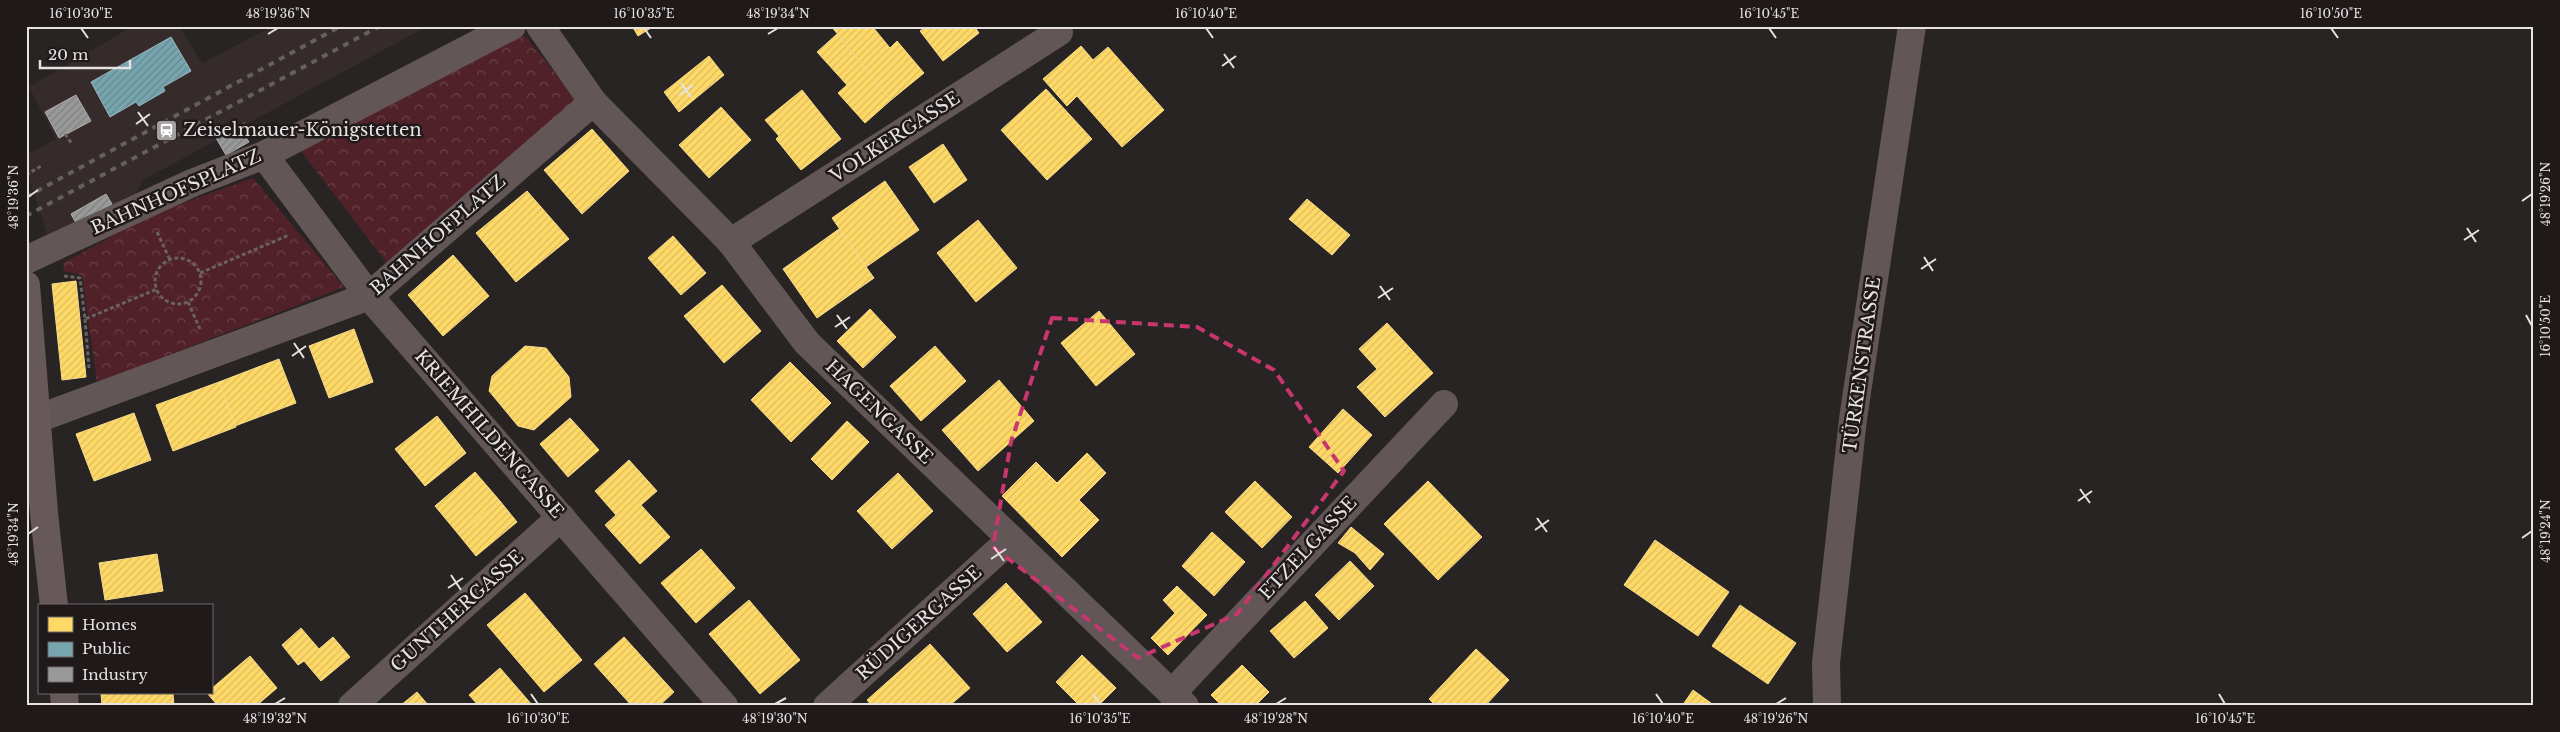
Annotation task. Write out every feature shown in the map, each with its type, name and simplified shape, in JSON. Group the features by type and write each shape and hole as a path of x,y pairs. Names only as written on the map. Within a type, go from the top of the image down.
{"street":[{"name":"BAHNHOFSPLATZ","path":"37,255 184,186 264,155 512,26"},
{"path":"540,26 593,102"},
{"name":"TÜRKENSTRASSE","path":"1828,706 1826,663 1853,419 1912,26"},
{"name":"VOLKERGASSE","path":"731,242 1059,32"},
{"name":"HAGENGASSE","path":"593,102 731,242 807,343 1178,699"},
{"name":"BAHNHOFPLATZ","path":"31,420 369,296 593,102"},
{"name":"KRIEMHILDENGASSE","path":"264,155 369,296 724,706"},
{"path":"27,296 31,420 54,604"},
{"name":"ETZELGASSE","path":"1178,699 1444,404"},
{"name":"GUNTHERGASSE","path":"352,706 561,517"},
{"name":"RÜDIGERGASSE","path":"827,706 1011,540"}],"path":[{"path":"243,123 249,131"},
{"path":"65,134 72,144"},
{"path":"26,175 41,166"},
{"path":"200,273 315,224"},
{"path":"37,255 62,275 80,278 91,388 90,398"},
{"path":"184,259 196,267 200,273 200,287 197,294 188,302 172,303 160,295 157,289 156,282 159,269 170,260 184,259"},
{"path":"85,318 157,289"}],"highlighted area":[{"path":"1052,318 1197,327 1274,370 1344,471 1237,614 1138,658 993,547 1011,442"}],"shaded area":[{"path":"133,26 179,26 202,63 273,26 428,26 143,180 132,201 49,240 30,182 26,155 56,139 29,87"}],"green space":[{"path":"524,35 578,101 388,264 300,150"},
{"path":"253,178 344,287 97,383 82,275 64,271 63,263 155,213"}],"building: Homes":[{"path":"632,26 654,26 638,36"},
{"path":"831,26 872,26 890,48 897,41 924,73 891,100"},
{"path":"926,26 974,26 979,33 943,61 920,31"},
{"path":"837,34 891,100 865,123 838,93 847,85 817,52"},
{"path":"1081,46 1093,60 1108,47 1164,110 1122,147 1077,96 1067,106 1043,79"},
{"path":"709,56 724,75 679,112 664,92"},
{"path":"1046,89 1092,139 1047,180 1001,130"},
{"path":"802,90 841,139 801,170 776,139 779,136 765,120"},
{"path":"721,107 751,140 709,178 679,145"},
{"path":"592,129 629,171 582,214 544,170"},
{"path":"943,144 967,180 934,203 909,167"},
{"path":"885,181 919,230 866,267 832,218"},
{"path":"527,191 569,239 516,282 476,233"},
{"path":"1307,199 1350,235 1332,255 1289,219"},
{"path":"978,220 1017,268 976,302 937,253"},
{"path":"839,229 874,278 817,318 783,269"},
{"path":"673,236 706,273 681,295 648,258"},
{"path":"453,255 489,296 443,336 408,295"},
{"path":"76,281 86,377 62,380 52,284"},
{"path":"722,285 761,331 724,363 684,316"},
{"path":"870,309 896,337 863,368 837,341"},
{"path":"1099,311 1135,354 1096,386 1061,343"},
{"path":"1387,323 1433,373 1385,417 1357,387 1377,369 1359,349"},
{"path":"354,329 373,382 329,398 309,346"},
{"path":"525,346 546,348 569,377 571,397 534,430 518,426 489,391 492,376"},
{"path":"935,346 966,381 921,421 890,386"},
{"path":"279,359 296,403 235,426 219,382"},
{"path":"790,362 831,403 791,442 751,400"},
{"path":"999,380 1034,421 978,471 942,430"},
{"path":"219,382 236,427 173,451 156,405"},
{"path":"1343,409 1372,435 1338,473 1309,447"},
{"path":"134,413 151,460 94,481 76,434"},
{"path":"437,416 466,453 425,486 395,449"},
{"path":"570,418 599,450 568,477 540,444"},
{"path":"847,421 869,442 832,480 811,459"},
{"path":"1087,453 1106,473 1079,500 1099,520 1062,557 1002,496 1036,462 1057,483"},
{"path":"629,460 657,491 641,505 670,537 640,564 605,525 616,515 595,491"},
{"path":"475,472 500,501 459,535 435,506"},
{"path":"898,473 933,511 892,549 857,511"},
{"path":"1255,481 1292,517 1262,548 1225,512"},
{"path":"1428,481 1482,537 1438,580 1384,524"},
{"path":"500,501 517,522 476,556 459,535"},
{"path":"1351,527 1384,554 1370,570 1355,553 1338,543"},
{"path":"1212,532 1245,562 1214,596 1182,566"},
{"path":"1655,540 1729,592 1698,636 1624,585"},
{"path":"701,549 735,588 696,623 661,583"},
{"path":"157,554 163,591 105,600 99,563"},
{"path":"1350,561 1374,586 1339,620 1315,595"},
{"path":"1006,583 1042,622 1007,652 973,614"},
{"path":"1177,586 1207,615 1168,655 1151,638 1175,613 1163,600"},
{"path":"525,593 582,660 544,692 487,625"},
{"path":"749,600 800,660 760,694 709,634"},
{"path":"1305,601 1328,628 1294,658 1270,631"},
{"path":"1740,605 1796,643 1768,684 1712,646"},
{"path":"301,628 319,649 333,637 350,657 321,681 304,661 298,665 282,645"},
{"path":"624,637 674,692 659,706 632,706 594,664"},
{"path":"930,644 970,688 949,706 872,706 867,700"},
{"path":"1476,649 1509,680 1485,706 1436,706 1429,699"},
{"path":"1082,655 1116,688 1098,706 1080,706 1056,682"},
{"path":"250,656 277,688 256,706 218,706 208,694 212,694 212,688"},
{"path":"1242,665 1269,692 1255,706 1222,706 1211,695"},
{"path":"500,668 533,706 479,706 469,695"},
{"path":"1693,690 1715,706 1682,706"},
{"path":"417,692 429,706 400,706"},
{"path":"101,694 173,694 174,706 102,706"}],"building: Public":[{"path":"171,37 191,71 163,87 165,91 139,106 136,102 110,117 91,82"}],"building: Industry":[{"path":"76,95 91,121 59,138 45,112"},
{"path":"238,125 249,142 226,155 216,138"},
{"path":"106,194 112,204 77,225 71,214"}],"railway":[{"path":"26,197 341,26"},
{"path":"26,216 380,26"}],"place":[{"name":"Zeiselmauer-Königstetten","path":"167,130"}]}
